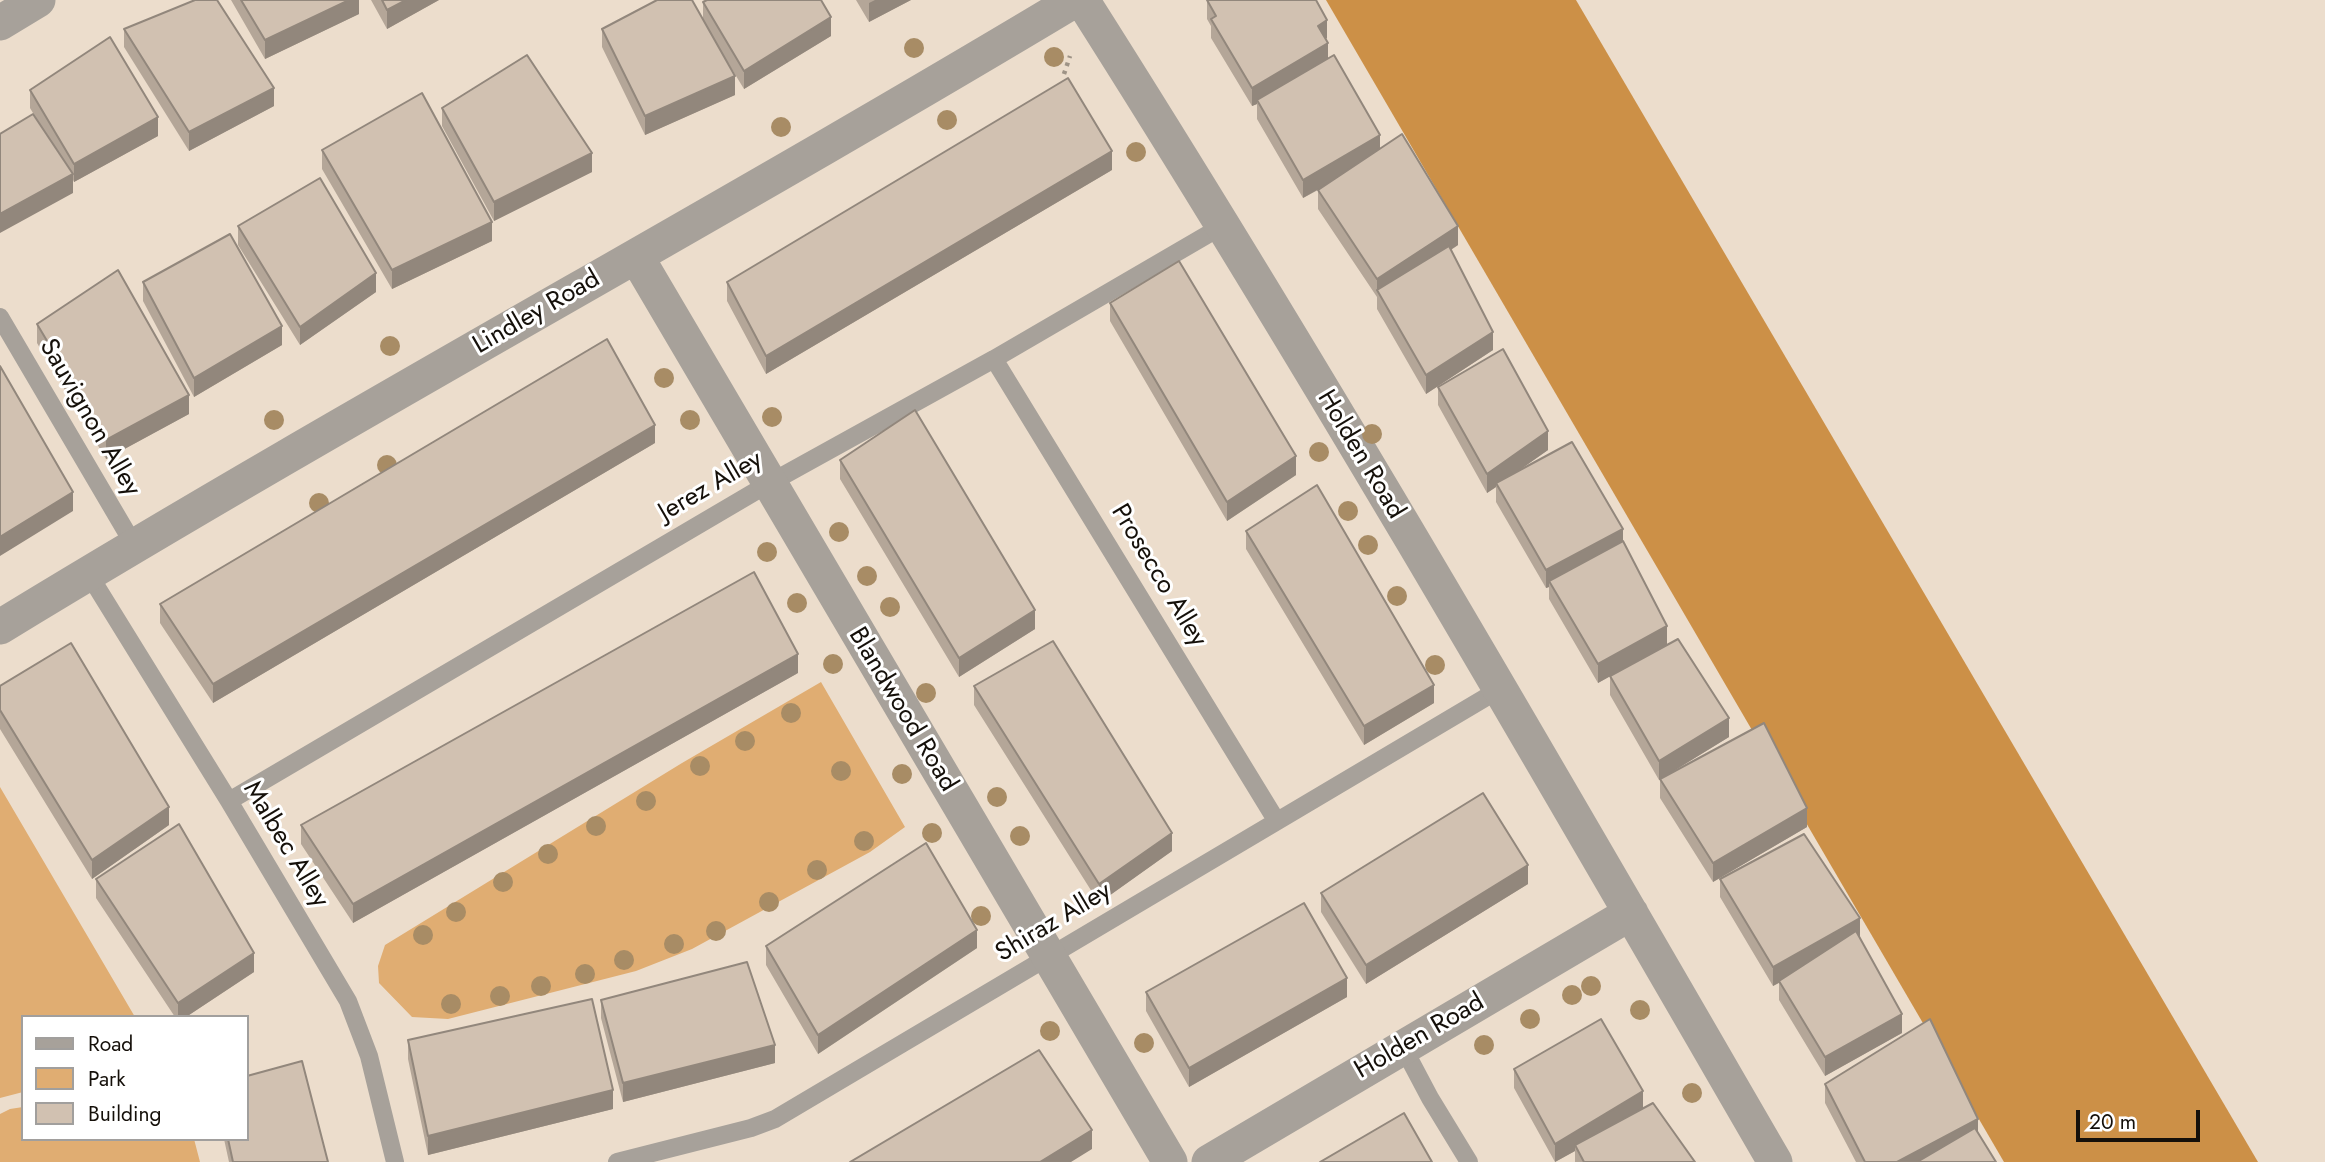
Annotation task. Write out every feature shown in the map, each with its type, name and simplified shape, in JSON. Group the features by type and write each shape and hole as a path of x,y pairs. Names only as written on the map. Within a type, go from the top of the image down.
{"street":[{"path":"0,23 38,0"},
{"name":"Lindley Road","path":"0,627 134,545 1074,0"},
{"name":"Holden Road","path":"1082,0 1224,225 1500,689 1775,1162"},
{"name":"Blandwood Road","path":"636,256 1170,1162"},
{"name":"Holden Road","path":"1209,1162 1631,913"}],"lane":[{"name":"Jerez Alley","path":"229,801 768,484 994,359 1224,225"},
{"name":"Sauvignon Alley","path":"0,317 134,545"},
{"name":"Prosecco Alley","path":"994,359 1276,820"},
{"name":"Malbec Alley","path":"88,573 229,801 348,1001 369,1056 395,1162"},
{"name":"Shiraz Alley","path":"617,1162 751,1128 775,1119 1500,689"},
{"path":"1403,1047 1469,1162"}],"green space":[{"path":"821,682 905,827 870,852 692,949 636,971 448,1019 412,1017 379,983 378,966 385,945 682,763"},
{"path":"0,787 134,1015 21,1015 21,1093 0,1098"},
{"path":"21,1107 21,1141 195,1141 200,1162 0,1162 0,1114"}],"shaded area":[{"path":"1326,0 1576,0 2258,1162 2004,1162"}],"building":[{"path":"195,0 217,0 274,88 189,132 124,29"},
{"path":"241,0 349,0 265,40"},
{"path":"382,0 406,0 387,10"},
{"path":"657,0 692,0 735,76 645,116 602,29"},
{"path":"821,0 831,17 744,71 703,2"},
{"path":"1207,0 1316,0 1327,20 1318,26 1328,43 1252,88 1211,19 1216,16"},
{"path":"110,37 158,117 74,164 30,90"},
{"path":"527,55 592,153 494,202 442,108"},
{"path":"1334,55 1380,135 1303,180 1257,100"},
{"path":"1068,78 1112,151 766,356 727,282"},
{"path":"422,93 492,222 392,270 322,150"},
{"path":"33,114 73,174 0,214 0,134"},
{"path":"1402,134 1458,226 1377,279 1318,190"},
{"path":"320,178 376,273 300,327 238,226"},
{"path":"230,234 282,326 194,378 143,282"},
{"path":"1449,246 1493,332 1426,375 1377,290"},
{"path":"1179,261 1296,456 1227,502 1110,303"},
{"path":"118,270 189,395 106,440 37,324"},
{"path":"607,339 655,425 213,684 160,604"},
{"path":"1503,349 1548,431 1487,474 1438,387"},
{"path":"0,366 73,492 0,537"},
{"path":"915,410 1035,610 959,658 840,460"},
{"path":"1572,442 1623,529 1546,570 1496,483"},
{"path":"1317,485 1434,685 1364,726 1246,531"},
{"path":"1623,541 1667,626 1598,664 1549,581"},
{"path":"754,572 798,654 353,904 301,825"},
{"path":"1678,639 1729,718 1659,761 1610,676"},
{"path":"1053,641 1172,833 1099,884 974,686"},
{"path":"71,643 169,807 92,860 0,710 0,686"},
{"path":"1764,723 1807,808 1713,863 1660,779"},
{"path":"1483,793 1528,865 1366,965 1321,893"},
{"path":"179,824 254,953 178,1003 96,879"},
{"path":"1804,834 1860,918 1773,967 1720,879"},
{"path":"926,843 977,930 818,1035 766,946"},
{"path":"1304,903 1347,978 1189,1068 1146,992"},
{"path":"1856,931 1902,1014 1825,1057 1779,981"},
{"path":"747,962 775,1045 623,1083 601,1000"},
{"path":"592,999 613,1090 428,1136 408,1040"},
{"path":"1601,1019 1643,1091 1555,1144 1514,1069"},
{"path":"1930,1019 1978,1119 1897,1162 1865,1162 1825,1084"},
{"path":"1039,1050 1092,1130 1040,1162 850,1162"},
{"path":"302,1061 328,1162 233,1162 228,1141 248,1141 248,1076"},
{"path":"1653,1103 1695,1162 1584,1162 1575,1145"},
{"path":"1404,1113 1432,1162 1320,1162"},
{"path":"1975,1128 1996,1162 1917,1162"}]}
